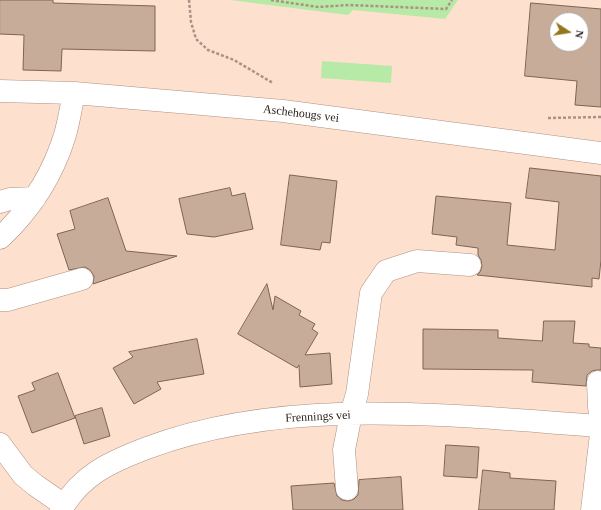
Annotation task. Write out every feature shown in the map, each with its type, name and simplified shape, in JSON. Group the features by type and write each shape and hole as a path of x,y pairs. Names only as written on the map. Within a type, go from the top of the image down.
{"street":[{"name":"Aschehougs vei","path":"0,91 74,93 283,111 601,153"},
{"path":"0,238 35,198 53,169 65,135 74,93"},
{"path":"0,202 10,199 35,198"},
{"path":"347,489 344,450 357,394 371,293 386,271 417,261 470,265"},
{"path":"0,300 8,300 82,279"},
{"path":"598,382 601,420"},
{"name":"Frennings vei","path":"62,508 75,489 105,466 156,445 191,434 228,426 323,415 426,413 601,426"},
{"path":"592,510 601,434"},
{"path":"0,444 23,474 62,508"}],"path":[{"path":"189,0 191,22 196,39 208,50 234,60 273,82 282,98 283,111"},
{"path":"271,0 318,7 349,4 446,9 452,0"}],"green space":[{"path":"230,0 458,0 445,19 353,10 348,15"},
{"path":"322,61 392,66 391,83 321,78"}],"building":[{"path":"0,0 53,0 53,3 155,6 155,51 62,49 61,71 23,70 24,35 0,34"},
{"path":"531,3 601,9 601,107 575,105 577,81 525,76"},
{"path":"530,168 601,176 601,260 599,279 592,278 592,287 477,275 482,266 478,255 478,248 456,245 457,237 432,234 436,196 511,203 507,245 555,250 559,202 526,198"},
{"path":"290,175 337,181 330,243 322,242 320,250 281,245"},
{"path":"230,188 232,196 245,193 253,229 214,237 187,234 179,199"},
{"path":"108,198 126,251 177,256 93,284 94,276 90,270 85,267 69,270 57,234 75,229 70,211"},
{"path":"267,284 273,310 275,296 301,311 299,315 315,324 312,329 318,333 305,355 330,353 332,384 300,387 299,365 297,368 238,334"},
{"path":"544,321 575,321 573,343 589,344 589,347 601,348 601,370 592,371 587,375 586,386 532,382 533,370 423,369 423,329 498,330 498,338 542,341"},
{"path":"197,339 204,374 157,382 161,389 134,404 113,368 133,357 129,352"},
{"path":"58,373 75,418 32,433 18,396 35,390 32,383"},
{"path":"102,408 110,436 84,444 75,416"},
{"path":"446,445 479,447 477,478 444,476"},
{"path":"483,470 510,473 510,478 556,481 554,510 479,510"},
{"path":"401,477 403,510 293,510 291,486 334,483 337,496 342,500 348,501 354,499 358,495 359,480"}]}
